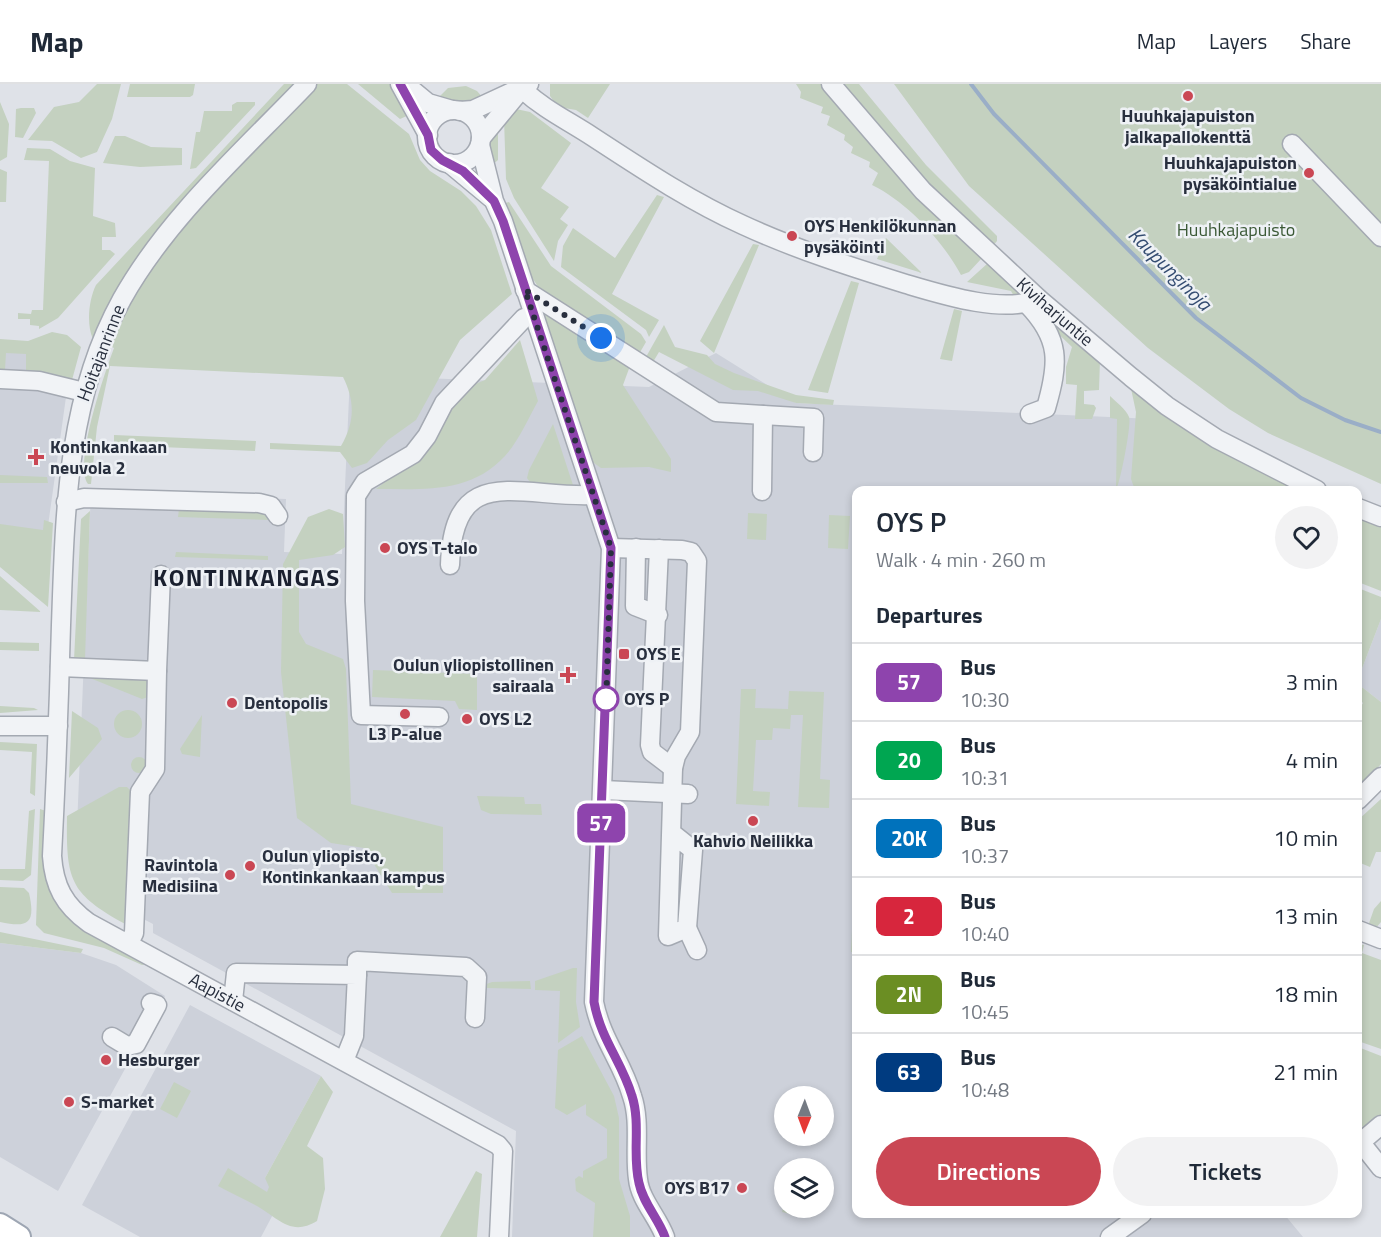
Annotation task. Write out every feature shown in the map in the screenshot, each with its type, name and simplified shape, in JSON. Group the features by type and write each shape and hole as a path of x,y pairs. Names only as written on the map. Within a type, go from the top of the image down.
{"main road":[{"path":"0,1225 19,1237"}],"street":[{"name":"Hoitajanrinne","path":"58,726 66,502 84,392 113,318 142,266 168,231 195,201 307,84"},
{"path":"400,84 428,135 431,150 463,171 494,201"},
{"path":"405,84 428,102 467,113 478,124 494,201 611,548 594,1002 599,1026 632,1095 637,1127 638,1180 641,1193 665,1237"},
{"name":"Kiviharjuntie","path":"831,84 923,191 1033,301 1167,406 1239,451 1309,486"},
{"path":"428,135 433,121 438,116 456,110 473,110 526,86"},
{"path":"449,163 471,158 526,86"},
{"path":"526,86 545,110 575,126 651,176 743,225 841,264 941,294 993,303 1033,301 1055,346 1051,390 1046,408 1030,414"},
{"path":"1292,144 1381,237"},
{"path":"525,290 716,412 814,418 813,452"},
{"path":"440,717 361,714 355,601 356,496 365,482 413,454 427,436 444,403 524,318 533,316"},
{"path":"0,379 39,381 84,392"},
{"path":"762,491 763,415"},
{"path":"450,565 451,537 455,522 461,509 471,499 490,493 589,487"},
{"path":"66,502 84,498 259,503 271,506 278,516"},
{"path":"1362,510 1381,517"},
{"path":"611,548 691,552 697,561 690,732 676,756 673,768 680,793 673,834 668,936 687,928"},
{"path":"636,548 635,606 658,615"},
{"path":"660,549 650,745 652,752 673,768"},
{"path":"129,942 134,933 140,792 155,769 161,574"},
{"path":"60,667 157,672"},
{"path":"0,726 58,726"},
{"name":"Aapistie","path":"58,726 54,876 61,894 73,911 89,922 498,1145 502,1151 499,1237"},
{"path":"1362,796 1381,777"},
{"path":"603,790 680,793"},
{"path":"673,834 693,850 687,928 698,950"},
{"path":"1362,931 1381,938"},
{"path":"344,1061 354,1036 357,961 466,967 477,977 475,1018"},
{"path":"233,1001 236,973 357,975"},
{"path":"112,1038 128,1046 136,1044 157,1005 151,1003"},
{"path":"1362,1138 1381,1125"},
{"path":"1362,1144 1381,1168"},
{"path":"1110,1237 1136,1218"}],"shaded area":[{"path":"0,349 72,354 47,533 0,527"},
{"name":"Oulun yliopistollinen sairaala","path":"716,353 796,403 1153,419 1148,486 852,486 852,1218 1287,1218 1303,1237 512,1237 516,1131 153,933 153,924 101,897 76,851 91,491 286,499 284,552 342,554 350,375 649,387"},
{"path":"1381,619 1381,702 1362,687 1362,669"},
{"path":"0,943 81,953 116,965 165,996 58,1191 0,1157"},
{"path":"190,1005 321,1076 265,1178 286,1190 261,1237 140,1237 82,1205"}],"green space":[{"path":"97,84 121,84 112,119 97,152 81,158 52,141 28,140 54,107 79,102"},
{"path":"130,84 195,84 193,95 190,97 127,97"},
{"path":"284,84 299,84 192,195 93,339 89,312 96,285"},
{"path":"317,84 347,84 409,134 420,160 430,171 461,191 476,206 491,230 512,294 460,340 416,420 388,440 367,463 352,468 340,452 270,449 270,443 341,446 349,428 352,412 350,395 343,377 110,366 97,427 91,484 88,484 84,473 84,458 92,418 114,348 108,345 140,281 186,220"},
{"path":"358,84 391,84 409,115 400,119"},
{"path":"550,84 610,84 588,118 576,110 558,107 550,96"},
{"path":"796,84 822,84 982,258 969,272 961,275 944,249 922,223 898,201 872,185 878,173 869,167 870,162 851,153 853,147 844,140 845,135 827,125 830,116 821,113 823,107 800,98 801,92"},
{"path":"844,84 859,84 926,165 997,236 997,241 992,247 917,172"},
{"name":"Huuhkajapuisto","path":"894,84 1381,84 1381,484 1268,433 1229,409 1148,348 969,186"},
{"path":"466,86 477,91 484,99 463,105 436,100 448,88"},
{"path":"0,102 9,124 7,157 0,161"},
{"path":"237,102 255,102 255,105 196,168 190,169 196,132 200,132 204,111 232,111 232,105"},
{"path":"34,108 36,113 23,138 15,137 16,109"},
{"path":"516,109 530,112 571,143 541,188 569,207 560,219 568,225 558,241 554,261 514,198 506,179 504,119"},
{"path":"498,126 498,160 490,167 487,143"},
{"path":"115,136 125,136 151,147 182,148 182,165 140,167 103,163"},
{"path":"27,148 50,149 70,161 95,168 93,216 115,223 116,237 102,237 102,250 110,250 115,254 58,318 39,329 39,326 30,325 30,319 18,319 18,313 31,314 32,310 43,310 49,161 24,160"},
{"path":"0,169 7,172 6,202 0,202"},
{"path":"657,195 664,197 612,294 659,320 649,337 646,330 561,267 563,246 573,228 615,258"},
{"path":"509,202 551,266 641,334 646,342 639,354 539,288 528,272 505,203"},
{"path":"886,238 922,273 877,259"},
{"path":"753,244 759,245 714,353 700,341"},
{"path":"988,263 1020,292 1016,300 1011,291 967,282"},
{"path":"851,281 859,283 828,393 808,390"},
{"path":"954,309 962,311 952,361 940,359"},
{"path":"548,314 630,366 623,385 671,459 671,472 649,467 601,468 587,458 543,316"},
{"path":"1047,316 1100,360 1099,390 1084,391 1084,404 1094,405 1096,408 1092,419 1075,419 1077,385 1066,384 1066,367 1072,347 1045,321"},
{"path":"664,325 675,347 707,355 715,364 734,373 796,395 834,400 833,405 796,403 758,391 733,390 659,352 653,362 646,357"},
{"path":"52,332 67,335 81,347 72,380 26,371 26,354 6,353 5,370 0,370 0,339 28,341"},
{"path":"520,340 538,401 519,437 505,456 477,477 461,483 428,489 376,489 395,474 452,400 468,387 485,380"},
{"path":"1130,384 1223,452 1291,486 1134,486 1131,479 1136,412"},
{"path":"1110,396 1126,411 1129,417 1125,454 1117,486 1117,419 1110,418"},
{"path":"553,424 573,485 532,485 527,478 529,470"},
{"path":"114,435 256,441 255,451 114,445"},
{"path":"0,475 47,477 48,483 0,483"},
{"path":"179,509 264,513 270,520 178,517"},
{"path":"329,509 343,514 345,547 333,555 299,560 299,632 306,644 343,659 346,669 351,804 443,827 443,893 392,893 364,848 331,843 297,818 281,672 283,564 308,517"},
{"path":"90,511 85,659 74,660 81,519"},
{"path":"748,513 767,514 766,540 747,539"},
{"path":"829,515 850,516 848,549 828,548"},
{"path":"1362,519 1381,526 1381,591 1362,584"},
{"path":"44,520 53,523 48,607 0,567 0,524 43,530"},
{"path":"176,552 268,556 268,560 175,557"},
{"path":"0,576 41,612 0,610"},
{"path":"1362,590 1381,597 1381,619 1362,669"},
{"path":"0,642 39,643 39,651 0,650"},
{"path":"373,670 477,674 477,710 459,709 455,701 372,697"},
{"path":"80,674 151,677 148,697 142,699"},
{"path":"1362,687 1381,702 1381,764 1362,786 1362,705"},
{"path":"741,689 756,689 755,708 788,709 789,691 824,692 820,779 830,780 829,808 798,807 803,715 791,715 790,729 773,728 772,740 756,740 753,791 770,792 769,806 736,804"},
{"path":"0,706 34,708 38,710 0,713"},
{"path":"128,710 138,714 142,724 138,734 128,738 118,734 114,724 118,714"},
{"path":"72,711 98,728 102,739 69,778"},
{"path":"202,715 200,757 182,754 180,749"},
{"path":"0,742 37,744 35,796 30,793 32,752 0,750"},
{"path":"139,757 147,765 139,773 131,765"},
{"path":"119,787 127,787 132,792 129,926 94,905 83,895 76,884 68,857 67,816"},
{"path":"477,796 524,797 525,804 541,804 542,815 491,814 481,810"},
{"path":"1381,799 1381,852 1376,852 1370,867 1362,864 1362,816"},
{"path":"35,809 31,875 23,881 0,880 0,869 25,869 29,811"},
{"path":"40,809 46,811 47,879 147,964 142,965 104,948 44,933 36,925"},
{"path":"0,887 24,888 29,893 31,911 28,921 23,924 0,922"},
{"path":"1381,901 1381,922 1375,929 1368,926 1374,909"},
{"path":"0,932 83,949 81,953 0,943"},
{"path":"1362,953 1381,960 1381,1049 1362,1042"},
{"path":"577,968 576,1002 580,1027 558,1043 560,991 535,990 535,981"},
{"path":"530,981 531,989 487,988 486,993 483,993 484,985 492,982"},
{"path":"582,1036 614,1096 619,1118 619,1179 630,1216 630,1237 593,1237 595,1203 576,1191 575,1179 579,1176 583,1178 583,1171 607,1158 607,1129 586,1115 586,1104 567,1115 555,1108 558,1050"},
{"path":"1362,1049 1381,1056 1381,1121 1365,1130 1362,1126"},
{"path":"321,1076 333,1092 307,1146 323,1158 325,1189 317,1221 300,1227 292,1226 218,1186 228,1168 267,1192 269,1187 265,1178"},
{"path":"174,1082 191,1091 177,1118 160,1109"},
{"path":"476,1171 482,1174 477,1237 440,1237"}],"waterway":[{"name":"Kaupunginoja","path":"971,84 994,114 1196,318 1301,398 1345,420 1381,432"}],"bus line":[{"name":"57","path":"400,84 428,135 431,150 442,160 463,171 494,201 503,221 582,466 611,548 594,1002 599,1026 632,1095 637,1127 636,1149 641,1193 665,1237"}],"place":[{"name":"Huuhkajapuiston jalkapallokenttä","path":"1188,96"},
{"name":"Huuhkajapuiston pysäköintialue","path":"1309,173"},
{"name":"OYS Henkilökunnan pysäköinti","path":"792,236"},
{"name":"Kontinkankaan neuvola 2","path":"36,457"},
{"name":"OYS T-talo","path":"385,548"},
{"name":"OYS E","path":"624,654"},
{"name":"Oulun yliopistollinen sairaala","path":"568,675"},
{"name":"OYS P","path":"606,699"},
{"name":"Dentopolis","path":"232,703"},
{"name":"L3 P-alue","path":"405,714"},
{"name":"OYS L2","path":"467,719"},
{"name":"Kahvio Neilikka","path":"753,821"},
{"name":"Oulun yliopisto, Kontinkankaan kampus","path":"250,866"},
{"name":"Ravintola Medisiina","path":"230,875"},
{"name":"Hesburger","path":"106,1060"},
{"name":"S-market","path":"69,1102"},
{"name":"OYS B17","path":"742,1188"}],"district":[{"name":"KONTINKANGAS","path":"247,578"}],"route":[{"path":"601,338 525,290 611,548 606,706 606,699"}]}
